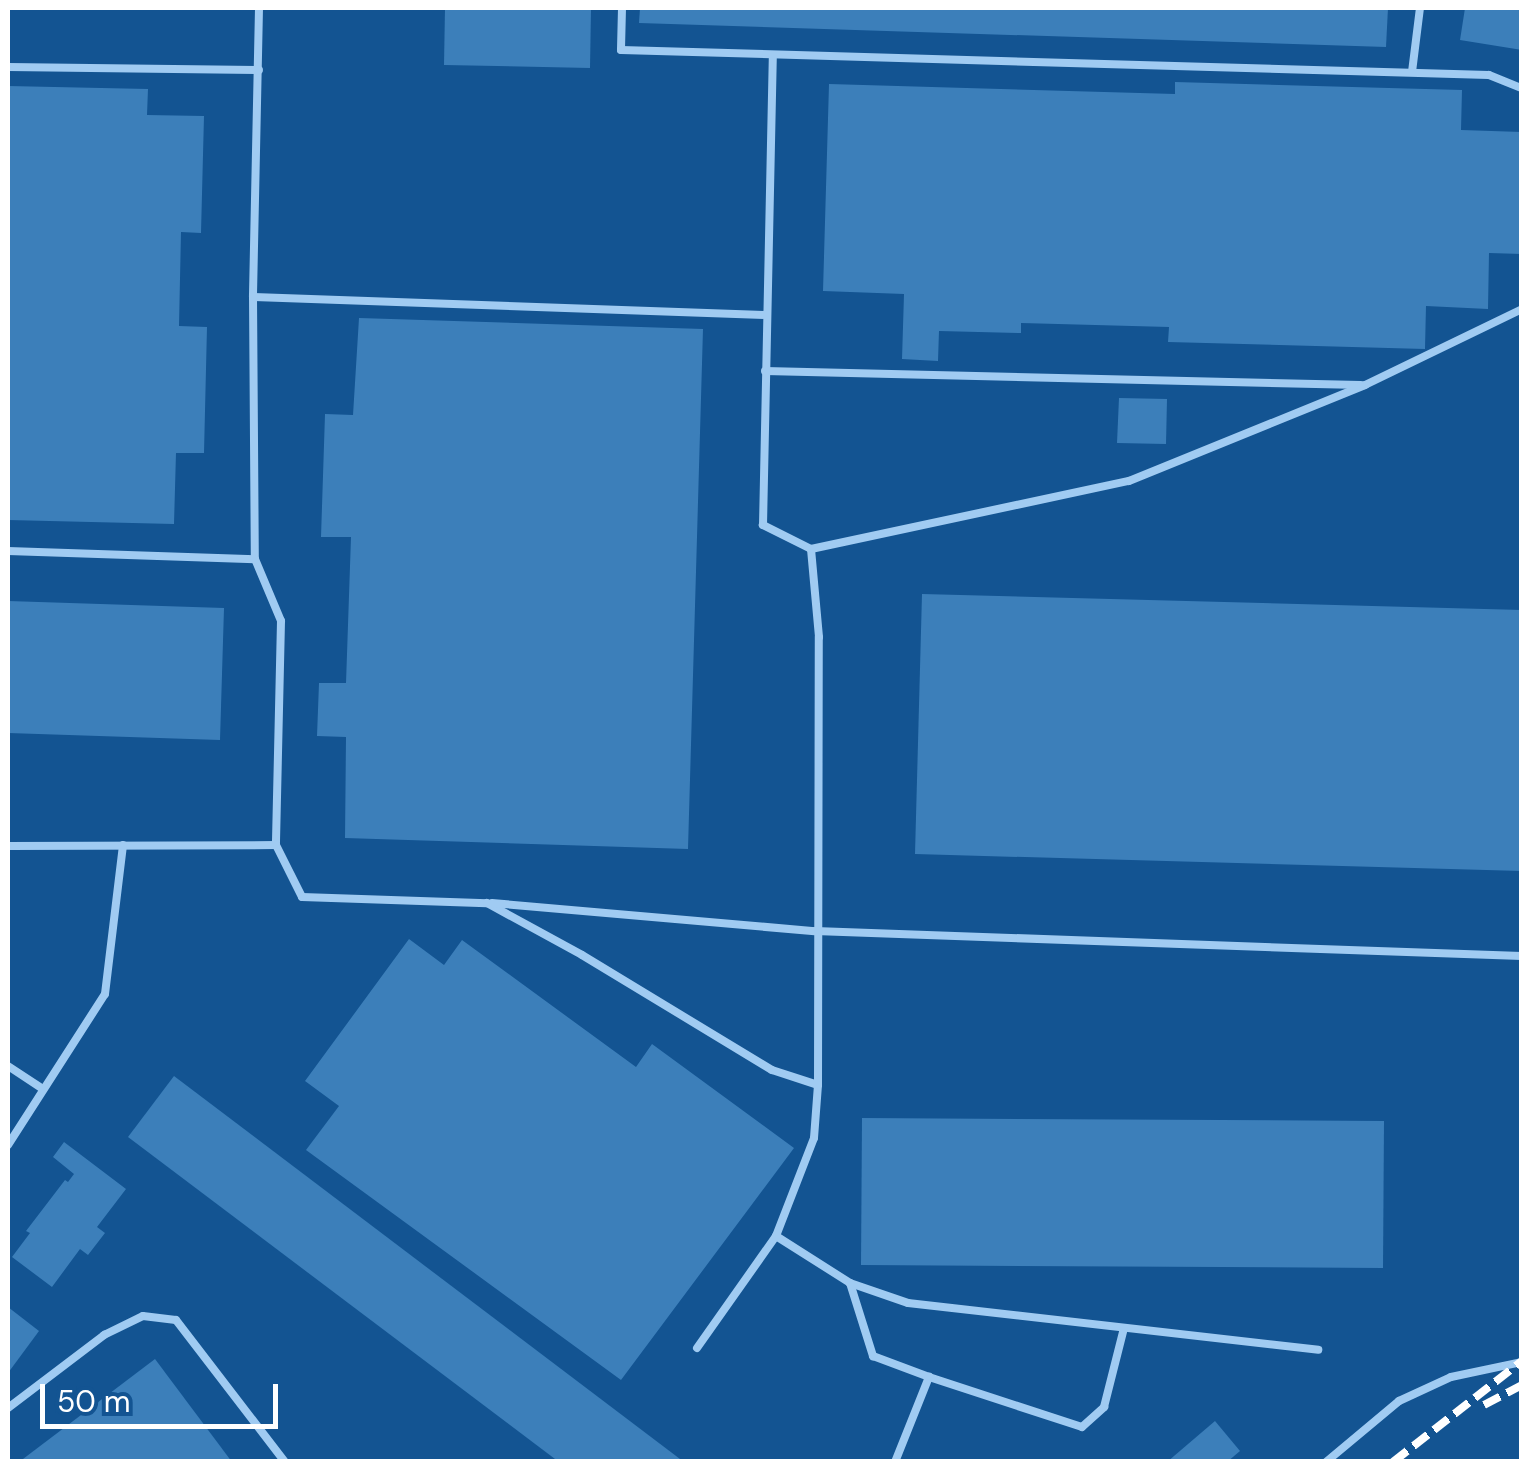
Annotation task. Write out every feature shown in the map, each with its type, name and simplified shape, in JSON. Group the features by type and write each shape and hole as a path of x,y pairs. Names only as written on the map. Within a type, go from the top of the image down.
{"lane":[{"path":"259,8 253,297 256,559 281,621 276,845 302,897 487,903 815,931 1522,956"},
{"path":"622,8 621,50 1489,75 1522,88"},
{"path":"1412,72 1420,8"},
{"path":"773,55 763,524 811,549 1129,481 1365,386 1522,309"},
{"path":"8,67 259,70"},
{"path":"253,297 765,315"},
{"path":"765,371 1365,386"},
{"path":"698,1348 776,1236 814,1138 818,1084 815,931 819,636 811,549"},
{"path":"8,552 256,559"},
{"path":"8,1145 104,994 122,845"},
{"path":"8,846 276,845"},
{"path":"487,903 772,1070 818,1084"},
{"path":"8,1066 43,1090"},
{"path":"776,1236 850,1283 908,1303 1318,1350"},
{"path":"850,1283 873,1356 1082,1427 1104,1407 1124,1328"},
{"path":"8,1408 104,1335 142,1316 176,1320 285,1462"},
{"path":"1326,1462 1400,1401 1451,1377 1522,1362"},
{"path":"895,1462 930,1377"}],"building":[{"path":"445,8 591,8 590,68 444,65"},
{"path":"640,8 1388,8 1386,47 639,23"},
{"path":"1465,8 1522,8 1522,50 1460,40"},
{"path":"1175,82 1462,90 1461,130 1522,132 1522,254 1489,253 1488,309 1426,306 1425,349 1168,342 1169,327 1021,323 1021,333 939,331 938,361 902,359 904,294 823,291 829,84 1175,94"},
{"path":"8,86 148,89 147,115 204,116 201,233 181,232 179,326 207,327 204,453 176,453 174,524 8,520"},
{"path":"359,318 703,329 688,849 345,838 346,737 317,736 319,683 346,683 351,537 321,537 325,414 353,415"},
{"path":"1119,398 1167,399 1166,444 1117,443"},
{"path":"922,594 1522,610 1522,871 915,854"},
{"path":"8,601 224,608 220,740 8,733"},
{"path":"409,939 444,965 462,940 636,1067 652,1044 794,1148 621,1380 306,1150 339,1106 305,1081"},
{"path":"174,1076 684,1462 559,1462 128,1137"},
{"path":"862,1118 1384,1121 1383,1268 861,1265"},
{"path":"64,1142 126,1189 97,1227 105,1233 88,1255 80,1249 52,1287 12,1257 30,1233 26,1231 65,1180 68,1182 74,1174 53,1157"},
{"path":"8,1307 39,1331 8,1373"},
{"path":"155,1359 232,1462 19,1462"},
{"path":"1215,1421 1240,1451 1227,1462 1167,1462"}],"railway":[{"path":"1393,1462 1522,1361"},
{"path":"1484,1405 1522,1385"}]}
